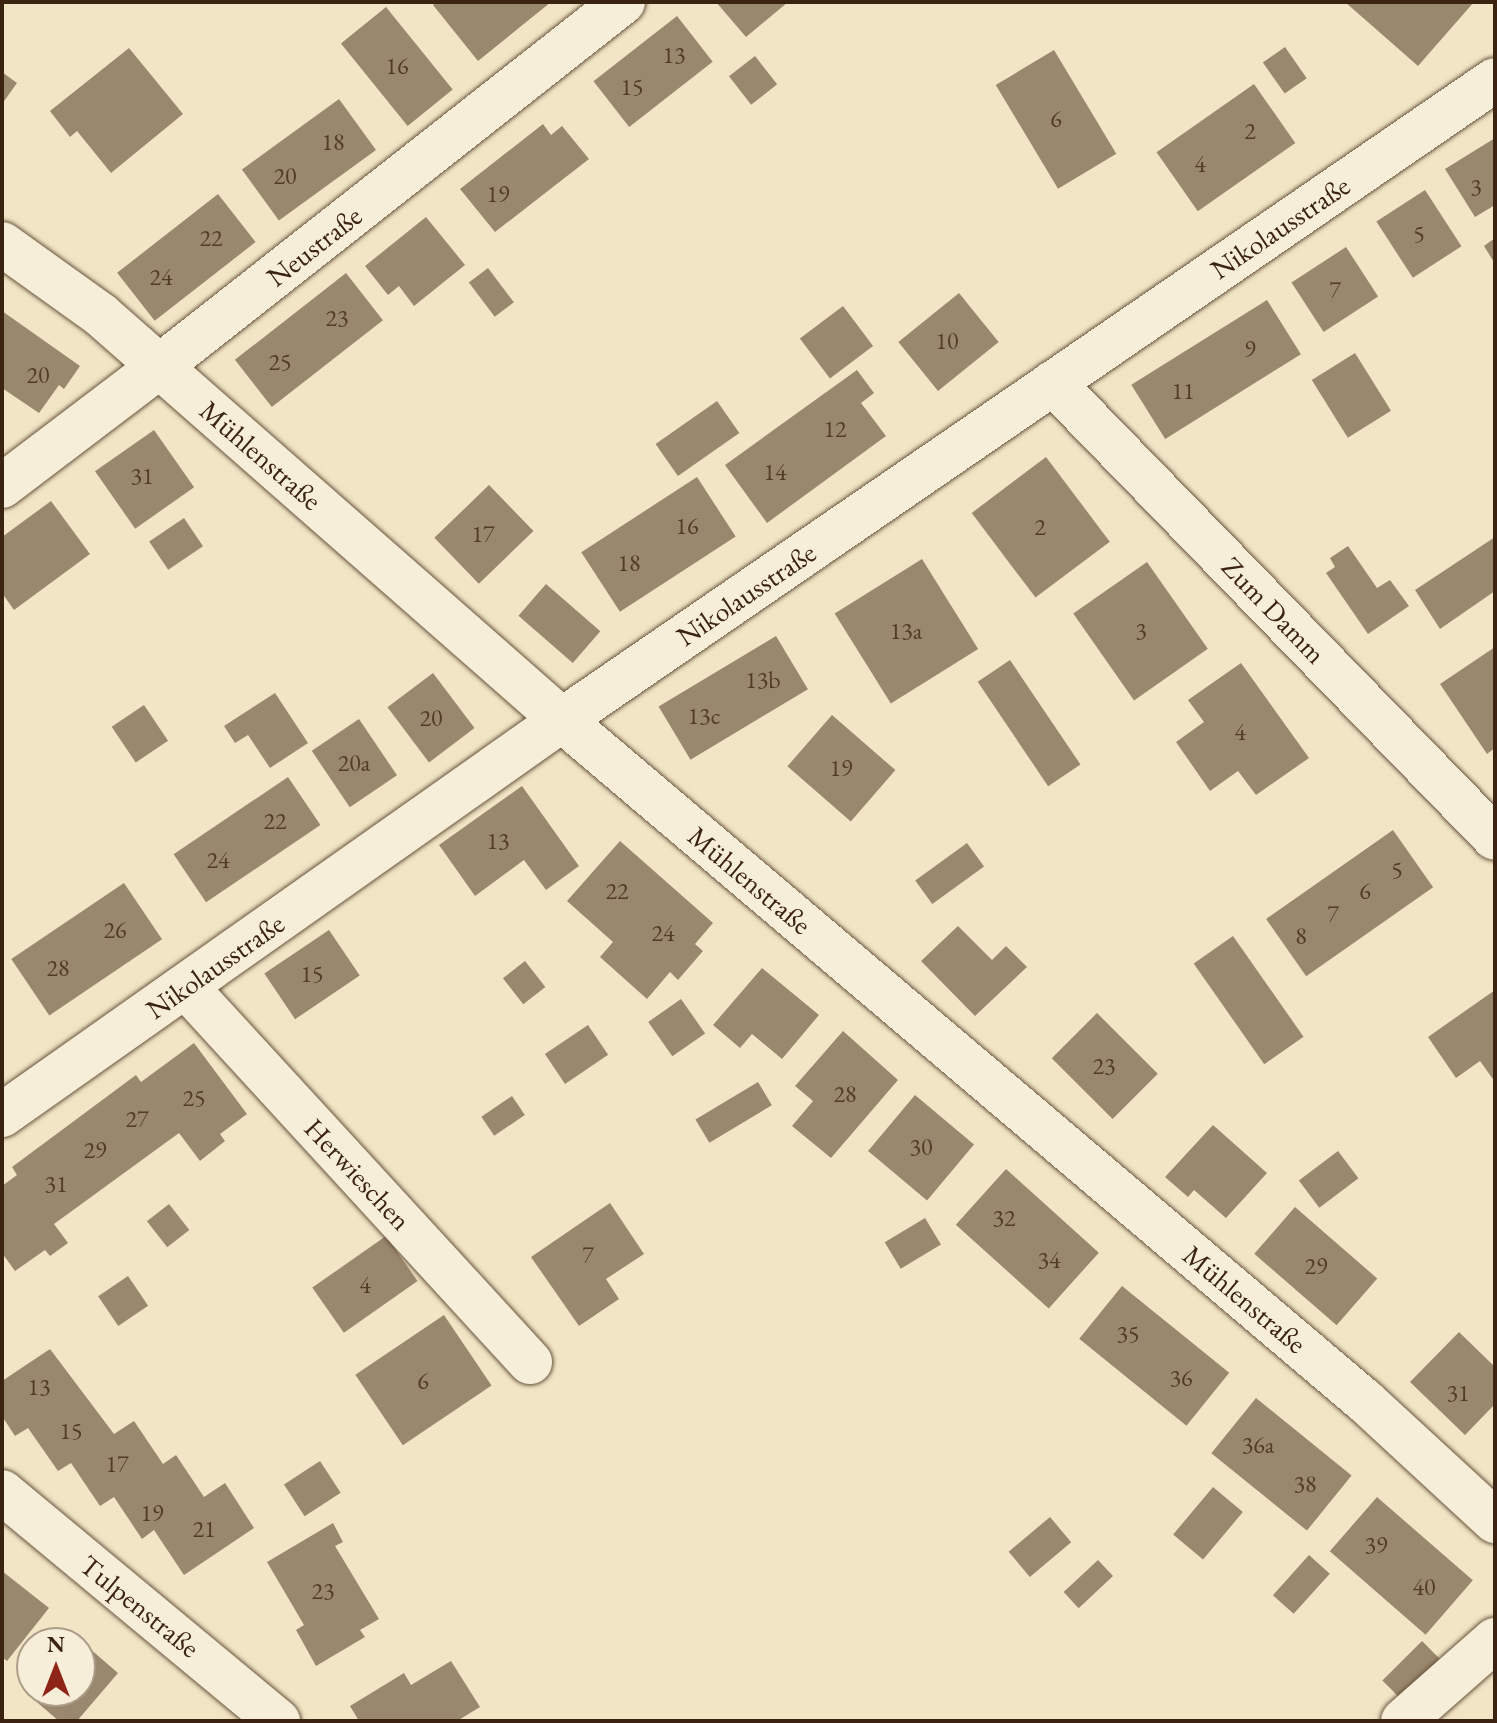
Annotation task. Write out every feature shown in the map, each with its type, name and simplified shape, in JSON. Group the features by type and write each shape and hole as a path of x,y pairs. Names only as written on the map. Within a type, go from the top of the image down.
{"street":[{"name":"Neustraße","path":"2,486 160,366 606,8"},
{"name":"Nikolausstraße","path":"2,1115 562,720 1495,80"},
{"name":"Mühlenstraße","path":"2,244 101,315 562,720 1366,1402 1495,1521"},
{"name":"Zum Damm","path":"1053,383 1495,838"},
{"name":"Herwieschen","path":"186,987 530,1362"},
{"name":"Tulpenstraße","path":"2,1492 278,1721"},
{"path":"1403,1721 1495,1640"}],"building":[{"path":"437,2 551,2 478,61 433,5"},
{"path":"716,2 788,2 746,37"},
{"path":"1345,2 1474,2 1418,66"},
{"path":"386,7 453,89 408,126 341,44"},
{"path":"677,16 713,62 629,127 593,81"},
{"path":"1285,47 1307,78 1285,94 1263,62"},
{"path":"129,48 183,114 111,173 77,131 70,137 50,111"},
{"path":"1054,50 1116,154 1058,189 996,85"},
{"path":"755,56 777,84 751,105 729,76"},
{"path":"2,72 17,83 2,104"},
{"path":"1254,84 1295,143 1198,211 1157,152"},
{"path":"339,99 376,150 279,221 242,170"},
{"path":"543,124 551,135 562,126 589,159 495,232 460,189"},
{"path":"1495,138 1495,205 1475,217 1445,169"},
{"path":"1425,190 1461,246 1413,278 1376,222"},
{"path":"218,194 256,242 155,321 117,273"},
{"path":"426,217 465,265 414,306 399,286 388,295 365,266"},
{"path":"1495,238 1495,264 1484,246"},
{"path":"1346,247 1378,296 1324,332 1291,282"},
{"path":"488,268 514,302 495,317 469,282"},
{"path":"346,273 383,320 272,407 235,360"},
{"path":"959,293 999,342 938,391 898,342"},
{"path":"1267,300 1301,354 1165,439 1131,385"},
{"path":"843,306 873,346 830,378 800,338"},
{"path":"2,311 80,366 64,389 59,385 39,413 2,388"},
{"path":"1355,353 1391,411 1348,438 1312,380"},
{"path":"857,370 874,393 861,403 886,436 767,523 725,465"},
{"path":"717,401 739,433 678,476 656,444"},
{"path":"154,430 194,487 135,529 95,471"},
{"path":"1046,457 1110,542 1036,598 972,513"},
{"path":"697,477 736,537 620,612 581,552"},
{"path":"489,485 533,531 479,584 434,538"},
{"path":"51,501 90,554 14,610 2,593 2,537"},
{"path":"184,518 203,546 168,570 149,541"},
{"path":"1495,537 1495,591 1440,629 1415,590"},
{"path":"1348,546 1377,588 1390,580 1409,606 1368,634 1326,573 1335,567 1330,558"},
{"path":"922,559 978,649 891,703 835,614"},
{"path":"1147,562 1208,649 1134,700 1073,614"},
{"path":"546,584 600,631 573,663 518,616"},
{"path":"776,636 808,689 691,760 659,707"},
{"path":"1495,647 1495,748 1487,754 1440,684"},
{"path":"1010,660 1080,764 1048,786 978,682"},
{"path":"1241,663 1309,758 1256,795 1238,771 1210,791 1176,742 1204,722 1188,700"},
{"path":"433,673 475,728 429,762 387,707"},
{"path":"275,693 308,743 270,768 248,735 235,743 224,726"},
{"path":"144,705 168,741 136,762 112,727"},
{"path":"832,715 895,770 851,821 787,766"},
{"path":"359,719 397,775 350,807 312,751"},
{"path":"288,777 320,825 206,902 174,854"},
{"path":"522,786 579,866 546,890 524,860 475,896 439,845"},
{"path":"1393,830 1433,887 1306,976 1266,919"},
{"path":"620,841 713,923 695,944 703,951 678,980 670,972 647,999 600,957 613,942 567,901"},
{"path":"967,843 984,866 932,904 915,881"},
{"path":"124,883 162,939 49,1015 11,959"},
{"path":"958,926 992,960 1006,946 1027,967 975,1016 921,961"},
{"path":"329,930 360,976 295,1019 264,974"},
{"path":"1233,936 1304,1037 1264,1064 1194,964"},
{"path":"525,961 545,987 523,1004 503,978"},
{"path":"762,968 819,1015 782,1059 752,1034 740,1048 713,1025"},
{"path":"1495,990 1495,1082 1480,1061 1456,1078 1428,1037"},
{"path":"681,999 705,1033 672,1056 648,1022"},
{"path":"1097,1013 1158,1074 1113,1119 1052,1058"},
{"path":"588,1025 608,1055 565,1084 545,1054"},
{"path":"843,1031 898,1080 831,1158 792,1126 813,1101 795,1086"},
{"path":"194,1043 247,1114 220,1134 225,1141 200,1161 179,1133 54,1224 68,1243 50,1256 45,1250 15,1271 2,1253 2,1186 17,1175 12,1167 136,1075 141,1082"},
{"path":"758,1082 772,1105 709,1143 695,1120"},
{"path":"915,1095 974,1144 927,1200 868,1151"},
{"path":"512,1096 525,1115 494,1136 481,1117"},
{"path":"1213,1125 1267,1173 1226,1218 1194,1190 1188,1197 1165,1177"},
{"path":"1338,1151 1358,1178 1319,1208 1299,1180"},
{"path":"1006,1169 1099,1253 1049,1308 956,1225"},
{"path":"610,1203 644,1254 606,1279 619,1299 579,1326 531,1257"},
{"path":"169,1204 189,1230 167,1247 147,1221"},
{"path":"1295,1207 1377,1279 1337,1325 1254,1254"},
{"path":"925,1218 941,1245 901,1269 885,1242"},
{"path":"386,1236 418,1281 344,1333 312,1288"},
{"path":"128,1276 148,1306 118,1326 98,1296"},
{"path":"1122,1286 1229,1373 1186,1426 1079,1339"},
{"path":"444,1315 492,1385 403,1445 355,1375"},
{"path":"1459,1332 1495,1367 1495,1404 1465,1435 1410,1382"},
{"path":"50,1349 114,1434 134,1421 163,1464 176,1455 204,1497 225,1483 254,1528 184,1575 154,1530 142,1539 114,1497 100,1506 71,1463 58,1471 28,1428 15,1436 2,1416 2,1381"},
{"path":"1256,1398 1352,1475 1307,1531 1211,1453"},
{"path":"320,1461 341,1493 305,1516 284,1484"},
{"path":"1213,1487 1243,1512 1203,1560 1173,1534"},
{"path":"1377,1497 1473,1580 1426,1635 1330,1551"},
{"path":"1050,1517 1071,1542 1030,1577 1009,1552"},
{"path":"333,1523 343,1542 335,1546 379,1619 360,1630 365,1637 316,1666 296,1630 304,1625 267,1562"},
{"path":"1309,1555 1330,1574 1294,1614 1273,1595"},
{"path":"1098,1560 1113,1576 1079,1608 1064,1592"},
{"path":"2,1571 49,1608 34,1627 16,1627 16,1650 7,1661 2,1657"},
{"path":"1422,1641 1440,1659 1400,1698 1382,1681"},
{"path":"96,1654 118,1673 96,1699"},
{"path":"451,1661 480,1707 457,1721 359,1721 350,1706 404,1673 411,1685"},
{"path":"42,1707 89,1707 77,1721 59,1721"}]}
